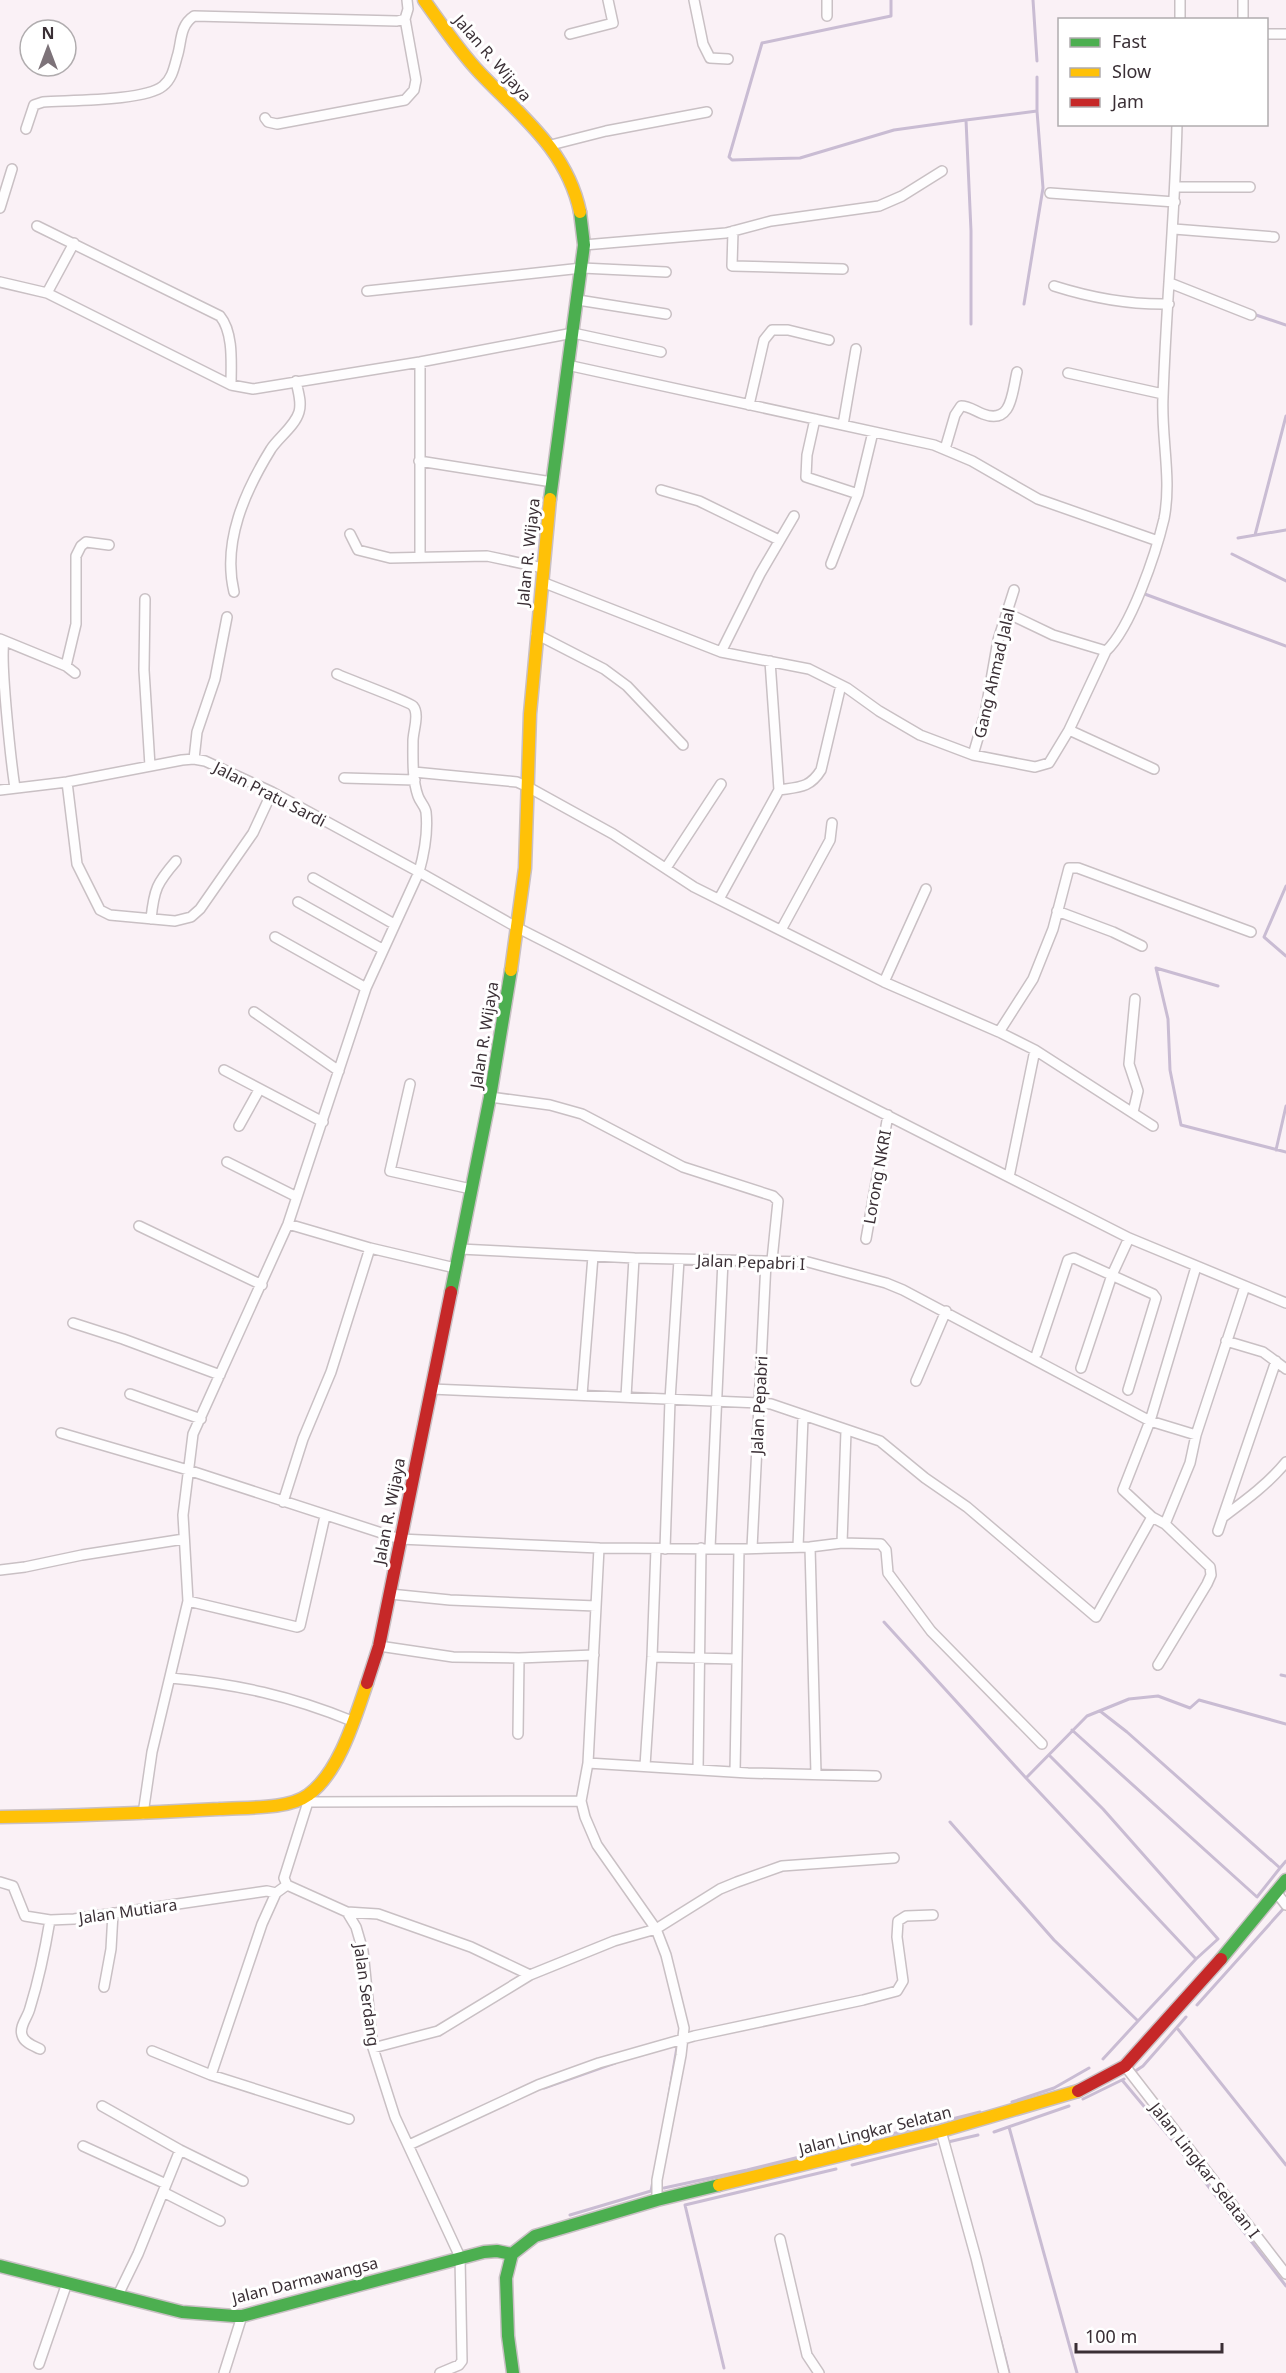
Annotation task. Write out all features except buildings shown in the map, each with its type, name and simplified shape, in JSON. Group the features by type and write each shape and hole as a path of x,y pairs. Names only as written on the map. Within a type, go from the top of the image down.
{"main road":[{"name":"Jalan R. Wijaya","path":"308,1799 321,1784 336,1757 361,1701 379,1646 490,1097 518,928 525,868 530,714 536,634 552,482 584,245 583,221 576,196 551,145 471,63 424,0"},
{"path":"0,1817 143,1814 281,1804 308,1799"},
{"name":"Jalan Lingkar Selatan","path":"512,2254 535,2236 657,2200 941,2131 1072,2094 1125,2066 1231,1948 1286,1880"},
{"name":"Jalan Darmawangsa","path":"0,2265 182,2312 211,2317 242,2316 460,2257 497,2250 512,2254"},
{"path":"512,2254 505,2288 513,2373"}],"street":[{"path":"265,118 268,122 277,124 405,100 414,90 416,80 405,19 408,9 407,0"},
{"path":"570,34 613,23 608,0"},
{"path":"694,0 703,44 710,58 728,59"},
{"path":"827,0 827,16"},
{"path":"1180,0 1180,18"},
{"path":"1243,0 1243,18"},
{"path":"26,129 34,105 43,102 111,99 158,90 172,76 183,30 186,22 194,16 367,21 405,19"},
{"path":"1268,34 1286,34"},
{"path":"551,145 606,131 707,112"},
{"path":"542,582 721,652 809,669 841,685 920,735 973,755 1035,767 1049,763 1069,730 1106,651 1115,643 1139,595 1164,517 1166,473 1163,394 1174,229 1177,126"},
{"path":"0,208 12,169"},
{"path":"584,245 733,231 771,221 879,206 902,196 942,171"},
{"path":"1176,187 1250,187"},
{"path":"1050,193 1175,202"},
{"path":"37,226 220,316 228,338 231,385"},
{"path":"1174,229 1274,237"},
{"path":"733,231 732,266 843,269"},
{"path":"47,293 74,243"},
{"path":"367,291 582,268 666,272"},
{"path":"0,282 47,293 231,385 253,388 420,362 573,333 661,352"},
{"path":"1170,283 1251,315"},
{"path":"1054,286 1102,299 1141,304 1169,304"},
{"path":"578,300 666,314"},
{"path":"748,405 764,340 772,330 788,330 829,339"},
{"path":"843,425 856,349"},
{"path":"420,362 420,556"},
{"path":"567,365 934,445 972,461 1038,499 1158,541"},
{"path":"945,449 961,406 991,417 1000,416 1006,412 1017,372"},
{"path":"1068,373 1163,394"},
{"path":"234,592 230,564 241,506 273,447 298,416 301,404 296,381"},
{"path":"815,419 807,455 806,477 858,494"},
{"path":"831,564 858,494 873,432"},
{"path":"419,461 552,482"},
{"path":"661,490 699,501 779,540"},
{"path":"721,652 779,540 794,516"},
{"path":"350,534 358,550 390,558 487,556 543,568"},
{"path":"66,666 76,624 76,556 86,542 109,545"},
{"name":"Gang Ahmad Jalal","path":"973,755 985,714 998,640 1014,590"},
{"path":"145,599 144,670 150,766"},
{"path":"1006,613 1053,635 1106,651"},
{"path":"194,759 197,732 215,679 226,617"},
{"path":"536,634 604,669 627,686 683,745"},
{"path":"15,788 3,682 2,640 66,666 75,673"},
{"path":"719,899 779,790 770,661"},
{"path":"143,1814 153,1752 188,1601 183,1515 193,1434 288,1224 366,988 419,872 422,860 426,813 418,795 415,776 413,738 415,707 410,703 337,675"},
{"path":"779,790 810,784 816,779 821,770 841,685"},
{"path":"1069,730 1154,769"},
{"name":"Jalan Pratu Sardi","path":"0,790 67,782 194,759 205,761 272,792 518,928 1129,1238 1286,1303"},
{"path":"344,778 415,776 517,782 613,834 694,887 884,982 1035,1050 1154,1126"},
{"path":"67,782 77,864 97,906 110,915 151,919 181,920 191,917 200,909 253,833 272,792"},
{"path":"666,868 721,784"},
{"path":"781,930 830,840 832,823"},
{"path":"151,919 157,885 176,861"},
{"path":"999,1032 1033,979 1053,929 1069,868 1078,868 1251,932"},
{"path":"313,878 394,924"},
{"path":"884,982 926,889"},
{"path":"298,902 382,949"},
{"path":"1057,911 1113,932 1142,946"},
{"path":"275,937 366,988"},
{"path":"1133,1112 1138,1091 1129,1064 1135,999"},
{"path":"254,1012 339,1071"},
{"path":"1009,1177 1035,1050"},
{"path":"224,1070 323,1122"},
{"path":"410,1084 390,1171 471,1189"},
{"path":"239,1126 259,1090"},
{"name":"Jalan Pepabri","path":"490,1097 550,1105 582,1114 682,1167 773,1196 777,1201 769,1261 752,1548"},
{"name":"Lorong NKRI","path":"866,1239 888,1115"},
{"path":"227,1162 297,1197"},
{"path":"288,1224 370,1248 455,1268"},
{"path":"139,1226 262,1285"},
{"path":"1081,1368 1112,1275 1129,1238"},
{"path":"284,1502 303,1439 331,1372 370,1248"},
{"name":"Jalan Pepabri I","path":"460,1249 679,1260 808,1262 886,1283 946,1311 1150,1421 1196,1435"},
{"path":"582,1395 592,1256"},
{"path":"626,1397 634,1258"},
{"path":"1037,1353 1069,1258 1074,1258 1153,1294 1156,1298 1128,1389"},
{"path":"645,1766 679,1260"},
{"path":"698,1770 705,1548 717,1402 723,1260"},
{"path":"1158,1665 1211,1575 1210,1567 1165,1524 1152,1517 1123,1490 1150,1421 1196,1267"},
{"path":"1165,1524 1190,1463 1196,1435 1245,1286"},
{"path":"916,1381 946,1311"},
{"path":"73,1323 220,1375"},
{"path":"1226,1341 1263,1352 1286,1369"},
{"path":"1218,1531 1276,1361"},
{"path":"431,1389 771,1404 875,1439 967,1507 1096,1617 1152,1517"},
{"path":"130,1394 201,1419"},
{"path":"798,1547 802,1416"},
{"path":"842,1543 846,1431"},
{"path":"61,1433 188,1470 400,1539 661,1549 810,1547 842,1543 873,1543 884,1546 888,1573 931,1631 1042,1744"},
{"path":"1223,1517 1271,1479 1286,1462"},
{"path":"188,1601 299,1626 325,1516"},
{"path":"0,1570 184,1539"},
{"path":"810,1547 816,1774"},
{"path":"599,1548 588,1763 581,1801 597,1845 656,1929 682,2011 684,2038 657,2180 657,2200"},
{"path":"735,1772 739,1549"},
{"path":"390,1593 450,1600 596,1606"},
{"path":"379,1646 453,1657 519,1658 594,1655"},
{"path":"652,1657 737,1659"},
{"path":"518,1734 519,1658"},
{"path":"171,1678 258,1689 320,1708 352,1721"},
{"path":"588,1763 735,1772 876,1776"},
{"path":"530,1975 471,1947 378,1914 347,1912 287,1885 284,1878 308,1799 581,1801"},
{"path":"373,2048 438,2031 530,1975 614,1941 656,1929 720,1889 782,1866 894,1858"},
{"name":"Jalan Mutiara","path":"0,1882 13,1886 25,1916 50,1920 74,1919 267,1891 276,1893"},
{"path":"211,2075 240,1984 276,1893 287,1885"},
{"path":"1276,1892 1286,1905"},
{"name":"Jalan Serdang","path":"347,1912 356,1927 363,1951 373,2048 394,2117 460,2257"},
{"path":"104,1986 111,1949 113,1913"},
{"path":"409,2145 538,2085 599,2063 684,2038 863,2000 897,1990 903,1981 897,1937 898,1921 906,1916 933,1915"},
{"path":"40,2049 22,2037 21,2030 29,2013 44,1960 50,1920"},
{"path":"152,2051 211,2075 349,2119"},
{"name":"Jalan Lingkar Selatan I","path":"1125,2066 1286,2274"},
{"path":"102,2106 180,2150 243,2181"},
{"path":"941,2131 976,2258 1004,2373"},
{"path":"83,2146 164,2188 219,2221"},
{"path":"118,2295 138,2254 180,2150"},
{"path":"780,2239 807,2355 819,2373"},
{"path":"440,2373 442,2370 459,2365 462,2361 460,2257"},
{"path":"39,2364 67,2283"},
{"path":"224,2373 242,2316"}],"waterway":[{"path":"891,0 891,16 762,43 729,157 732,160 800,158 894,130 966,120"},
{"path":"1033,0 1037,61"},
{"path":"971,324 971,231 966,120 1037,111 1037,77"},
{"path":"1024,304 1043,188 1037,111"},
{"path":"1256,315 1286,325"},
{"path":"1255,535 1286,416"},
{"path":"1238,538 1286,530"},
{"path":"1232,554 1286,581"},
{"path":"1142,593 1286,646"},
{"path":"1286,886 1264,937 1286,956"},
{"path":"1218,986 1156,968 1168,1019 1170,1070 1181,1125 1286,1152"},
{"path":"1276,1150 1286,1106"},
{"path":"884,1622 1026,1778"},
{"path":"1281,1675 1286,1676"},
{"path":"950,1822 1054,1940 1138,2021 1196,1959 1026,1778 1087,1716 1129,1699 1158,1696 1190,1708 1199,1700 1286,1724"},
{"path":"1100,1711 1127,1732 1280,1868 1286,1861"},
{"path":"1072,1730 1257,1897 1280,1868"},
{"path":"1049,1755 1103,1809 1218,1939 1196,1959"},
{"path":"1197,2005 1284,1908"},
{"path":"1134,2072 1143,2066 1186,2017"},
{"path":"1103,2059 1138,2021"},
{"path":"1177,2028 1286,2165"},
{"path":"669,2095 677,2047 673,2045"},
{"path":"544,2088 615,2063"},
{"path":"1012,2102 1054,2088 1089,2068"},
{"path":"1083,2099 1124,2079"},
{"path":"1122,2080 1173,2141 1286,2286"},
{"path":"994,2132 1069,2106"},
{"path":"664,2188 747,2170 980,2112"},
{"path":"1009,2127 1077,2373"},
{"path":"948,2142 978,2135"},
{"path":"852,2165 936,2144"},
{"path":"724,2368 685,2205 836,2169"},
{"path":"570,2215 651,2191 653,2181"},
{"path":"1000,2337 1009,2373"}],"traffic: fast":[{"path":"550,499 584,245 580,212"},
{"path":"451,1292 490,1097 511,970"},
{"path":"1221,1959 1286,1880"},
{"path":"513,2373 508,2336 506,2278 512,2254 535,2236 657,2200 719,2185"},
{"path":"0,2266 182,2312 242,2316 484,2252 497,2251 512,2254"}],"traffic: slow":[{"path":"424,0 472,65 540,135 553,152 565,170 580,212"},
{"path":"511,970 525,868 530,714 550,499"},
{"path":"0,1817 252,1808 299,1800 308,1795 329,1773 345,1744 367,1683"},
{"path":"719,2185 941,2131 1078,2091"}],"traffic: jam":[{"path":"367,1683 379,1646 451,1292"},
{"path":"1078,2091 1125,2066 1221,1959"}]}
